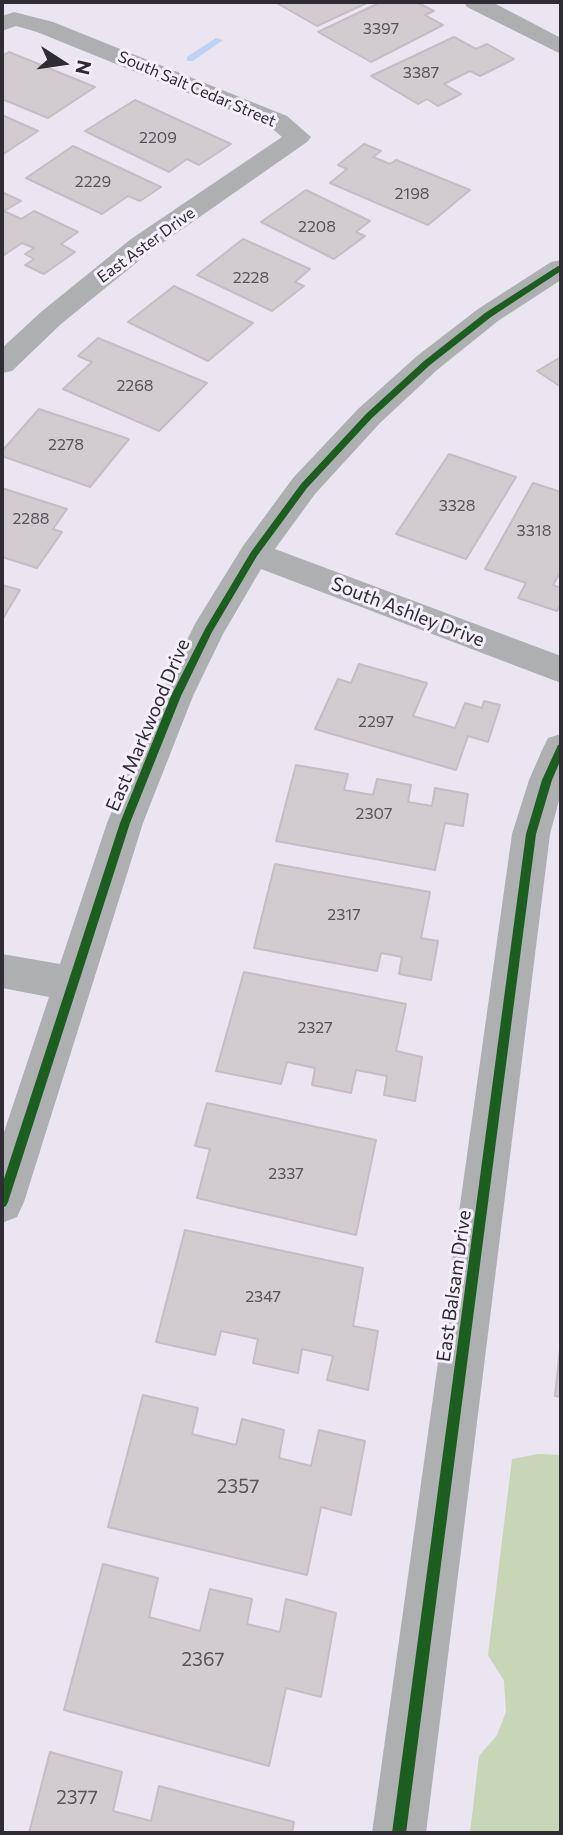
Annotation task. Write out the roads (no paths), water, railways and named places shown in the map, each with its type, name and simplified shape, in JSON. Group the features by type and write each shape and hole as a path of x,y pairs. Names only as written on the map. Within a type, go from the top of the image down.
{"street":[{"path":"475,2 561,47"},
{"name":"South Salt Cedar Street","path":"8,22 45,27 278,121 298,137"},
{"name":"East Aster Drive","path":"2,365 51,318 141,245 298,137"},
{"name":"East Markwood Drive","path":"2,1202 150,754 208,631 254,554 304,486 369,416 427,363 488,315 561,268"},
{"name":"South Ashley Drive","path":"254,554 561,670"},
{"name":"East Balsam Drive","path":"399,1833 531,834 547,779 561,748"},
{"path":"2,971 72,984"}],"waterway":[{"path":"190,59 219,40"}]}
